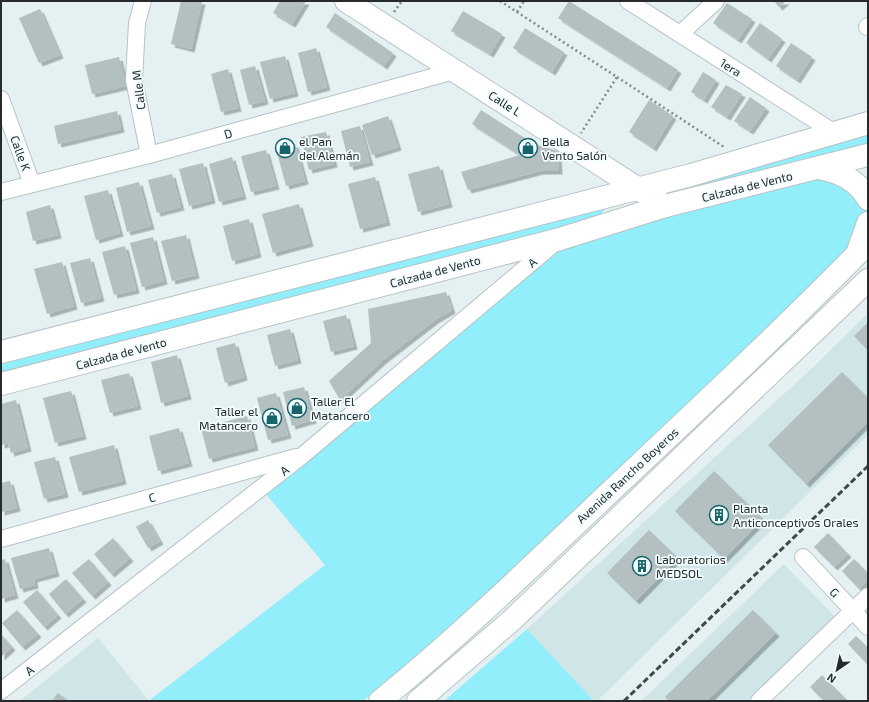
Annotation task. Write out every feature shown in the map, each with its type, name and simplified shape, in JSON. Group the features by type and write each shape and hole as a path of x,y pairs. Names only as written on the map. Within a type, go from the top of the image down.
{"main road":[{"name":"Calle L","path":"346,1 665,206"},
{"name":"Calzada de Vento","path":"1,352 691,175 868,123"},
{"name":"Calzada de Vento","path":"1,384 560,239 665,206 868,155"},
{"path":"819,168 830,170 846,177 860,188 868,200"},
{"path":"691,175 683,180 683,188 688,195 698,198"},
{"path":"614,194 624,205 624,211 615,221"},
{"path":"862,249 868,223"},
{"name":"Avenida Rancho Boyeros","path":"380,701 416,672 555,544 862,249"},
{"name":"Avenida Rancho Boyeros","path":"418,701 512,620 868,280"}],"street":[{"name":"Calle M","path":"143,1 137,23 134,80 149,155"},
{"name":"1era","path":"628,1 835,133"},
{"path":"680,34 716,1"},
{"name":"D","path":"1,192 149,155 454,71"},
{"name":"Calle K","path":"1,99 32,184"},
{"name":"A","path":"1,691 303,455 560,239"},
{"name":"C","path":"1,539 303,455"},
{"name":"G","path":"803,557 868,627"},
{"path":"759,701 868,596"}],"path":[{"path":"500,1 743,159"},
{"path":"517,12 524,1"},
{"path":"572,146 617,77"}],"shaded area":[{"path":"868,129 868,147 692,191 686,185"},
{"path":"819,168 868,201 868,223 857,254 400,672 363,701 151,701 151,699 325,565 261,488 560,239"},
{"path":"611,202 600,215 587,223 1,377 1,358"},
{"path":"868,313 868,435 597,701 594,701 527,629 809,371"},
{"path":"784,564 837,619 748,701 641,701"},
{"path":"527,629 594,701 444,701"},
{"path":"98,638 149,701 20,701"}],"building":[{"path":"181,1 202,1 191,49 171,44"},
{"path":"280,1 306,1 292,24 273,13"},
{"path":"569,1 678,70 667,88 558,18"},
{"path":"774,1 786,1 779,7"},
{"path":"727,3 752,19 738,40 713,23"},
{"path":"40,9 60,55 39,63 19,18"},
{"path":"463,11 502,34 490,54 451,31"},
{"path":"335,13 393,53 384,66 326,27"},
{"path":"760,23 782,39 768,59 746,43"},
{"path":"525,28 564,52 552,72 513,48"},
{"path":"791,43 812,57 797,80 776,66"},
{"path":"316,48 327,87 308,92 298,53"},
{"path":"285,56 295,93 270,99 260,62"},
{"path":"119,57 126,86 92,94 85,65"},
{"path":"255,66 265,101 249,105 240,70"},
{"path":"228,69 238,108 221,112 211,74"},
{"path":"703,72 716,80 704,100 691,92"},
{"path":"726,85 742,94 727,117 711,107"},
{"path":"750,97 766,108 750,131 734,121"},
{"path":"649,100 673,116 653,148 629,132"},
{"path":"481,110 534,144 558,151 559,171 540,171 468,190 461,172 520,155 472,124"},
{"path":"117,111 121,129 58,144 54,126"},
{"path":"388,116 398,147 372,155 362,125"},
{"path":"360,126 370,162 350,167 341,131"},
{"path":"326,132 334,164 309,170 301,137"},
{"path":"295,144 305,181 286,186 276,149"},
{"path":"266,150 276,186 251,192 241,156"},
{"path":"232,157 243,196 219,202 209,164"},
{"path":"203,163 212,200 189,206 179,169"},
{"path":"439,166 449,204 418,212 408,174"},
{"path":"172,174 181,207 157,213 148,180"},
{"path":"375,177 387,222 360,229 348,184"},
{"path":"139,182 151,226 127,232 116,188"},
{"path":"108,190 120,233 96,240 84,196"},
{"path":"299,204 310,243 273,253 262,214"},
{"path":"50,205 58,235 33,241 26,212"},
{"path":"249,219 258,254 232,261 223,226"},
{"path":"186,235 196,275 172,281 161,241"},
{"path":"153,237 164,281 142,287 130,243"},
{"path":"125,246 136,290 114,295 102,252"},
{"path":"90,258 101,298 81,303 70,263"},
{"path":"62,262 74,306 47,314 34,269"},
{"path":"446,292 452,310 435,320 383,360 340,400 329,381 371,343 368,309"},
{"path":"346,315 354,346 331,352 323,321"},
{"path":"868,322 868,350 854,336"},
{"path":"290,329 298,360 275,366 267,335"},
{"path":"235,343 244,377 225,383 216,348"},
{"path":"177,355 188,396 161,403 151,362"},
{"path":"842,372 868,398 868,422 806,484 768,445"},
{"path":"129,373 138,406 110,413 101,380"},
{"path":"304,387 313,420 292,426 283,392"},
{"path":"71,391 83,436 55,443 43,398"},
{"path":"276,393 288,435 268,440 257,398"},
{"path":"16,400 28,448 11,453 8,443 1,445 1,404"},
{"path":"247,416 255,447 209,459 201,428"},
{"path":"179,428 189,463 158,471 149,436"},
{"path":"114,445 123,481 79,492 69,457"},
{"path":"55,457 65,494 44,499 34,462"},
{"name":"Planta Anticonceptivos Orales","path":"714,471 763,519 724,559 675,511"},
{"path":"10,481 17,508 1,512 1,483"},
{"path":"148,520 160,541 148,548 136,527"},
{"name":"Laboratorios MEDSOL","path":"649,530 678,558 636,601 607,573"},
{"path":"828,533 848,554 834,567 814,547"},
{"path":"113,538 130,558 111,574 94,554"},
{"path":"49,548 56,573 34,579 35,585 20,589 11,558"},
{"path":"5,559 15,595 1,599 1,560"},
{"path":"89,559 108,582 92,596 72,573"},
{"path":"854,559 868,573 868,580 859,589 842,571"},
{"path":"66,579 83,599 65,614 49,594"},
{"path":"37,590 58,615 44,627 23,602"},
{"path":"17,610 38,634 22,647 2,623"},
{"path":"753,610 776,633 707,701 669,701 665,697"},
{"path":"1,634 12,647 1,657"},
{"path":"856,636 868,648 868,665 848,644"},
{"path":"822,675 848,701 824,701 810,687"},
{"path":"58,693 69,701 52,701"}],"railway":[{"path":"624,701 868,466"}],"place":[{"name":"el Pan del Alemán","path":"285,148"},
{"name":"Bella Vento Salón","path":"528,148"},
{"name":"Taller El Matancero","path":"297,408"},
{"name":"Taller el Matancero","path":"272,418"},
{"name":"Planta Anticonceptivos Orales","path":"719,515"},
{"name":"Laboratorios MEDSOL","path":"642,566"}]}
